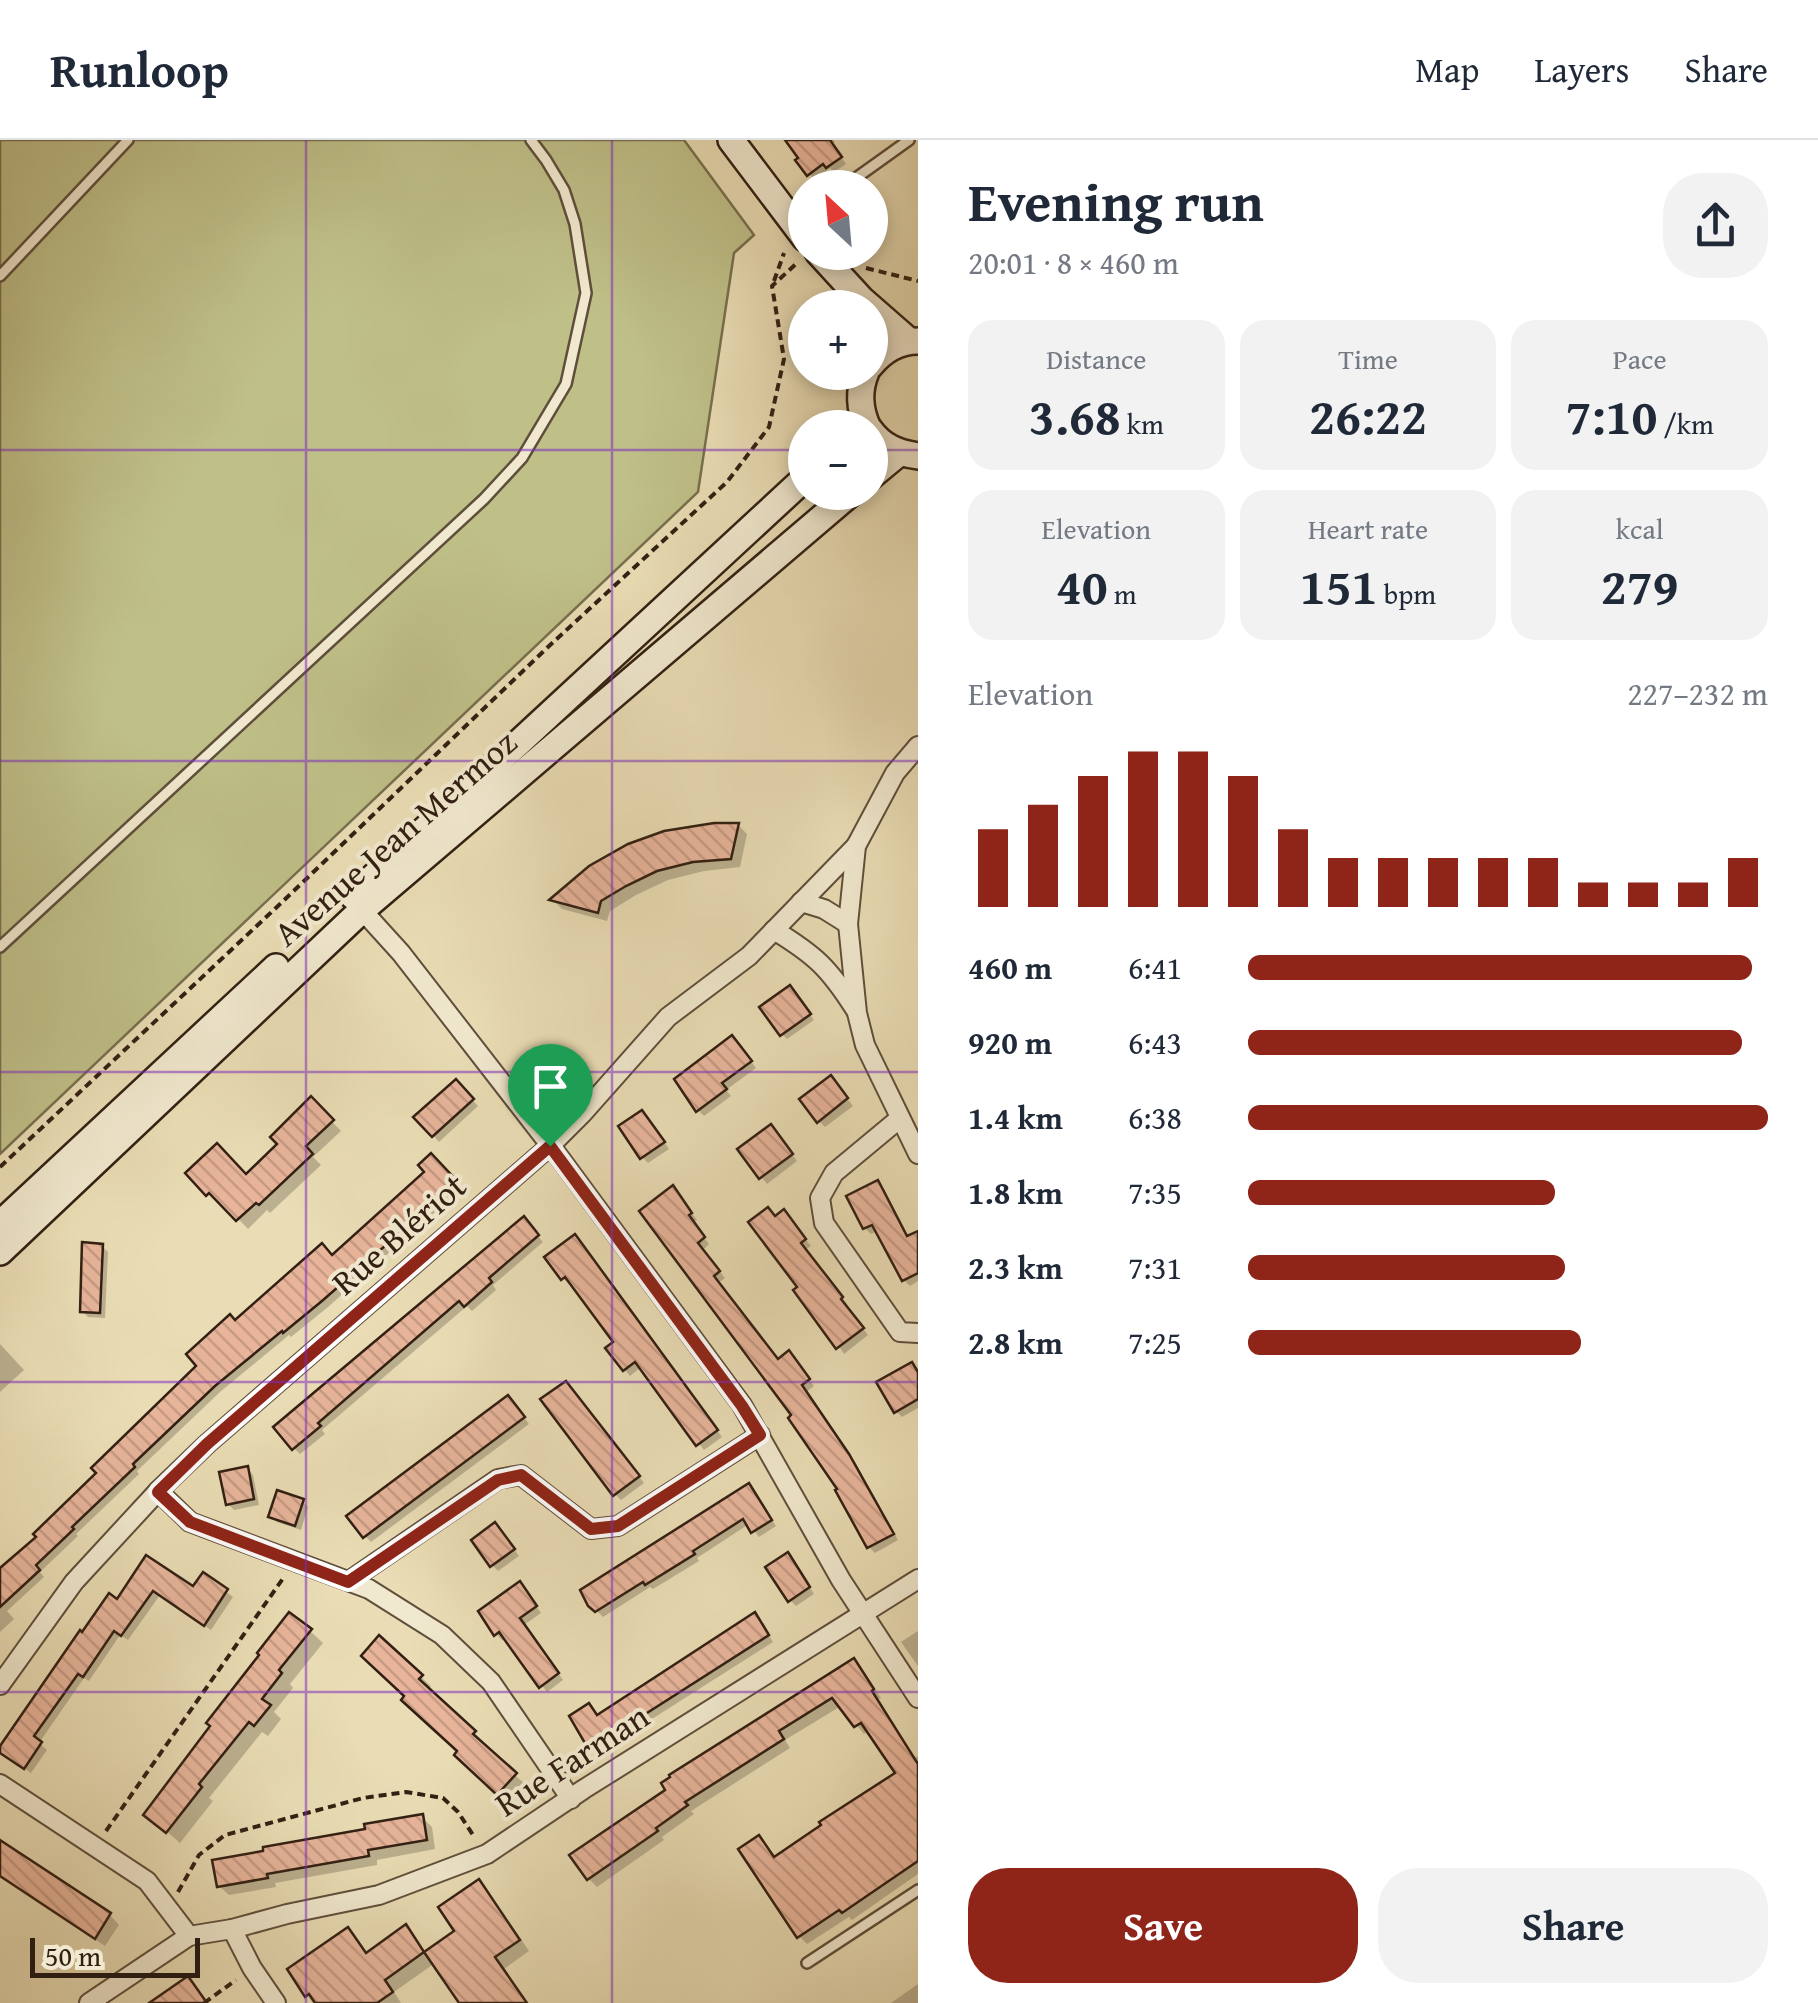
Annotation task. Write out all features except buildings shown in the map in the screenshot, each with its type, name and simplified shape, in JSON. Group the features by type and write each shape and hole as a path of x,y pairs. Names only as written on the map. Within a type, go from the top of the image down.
{"main road":[{"path":"732,140 788,220"},
{"path":"834,270 862,299 914,341"},
{"path":"888,350 914,341"},
{"name":"Avenue Jean Mermoz","path":"0,1224 788,494"},
{"name":"Avenue Jean Mermoz","path":"0,1252 362,910 831,510"}],"street":[{"path":"918,746 895,772 856,846 848,924 857,1013 865,1045 918,1154"},
{"name":"Rue Blériot","path":"0,1685 74,1582 158,1492 207,1444 550,1146 668,1017 749,956 856,846"},
{"path":"801,902 824,909 848,924"},
{"path":"362,910 401,953 550,1146 742,1406 862,1615 918,1698"},
{"path":"774,930 808,950 836,978 857,1013"},
{"path":"899,1119 834,1173 820,1198 824,1224 900,1332 918,1333"},
{"path":"348,1582 498,1480 521,1475 591,1529 618,1526 760,1435"},
{"path":"158,1492 190,1522 368,1588 442,1635 491,1682 571,1799"},
{"name":"Rue Farman","path":"190,1936 379,1895 487,1854 918,1579"},
{"path":"0,1784 147,1881 190,1936 89,2003"},
{"path":"232,1929 276,2003"}],"lane":[{"path":"0,276 128,140"},
{"path":"0,947 484,499 522,458 566,384 586,293 575,224 564,190 530,140"},
{"path":"867,170 909,140"},
{"path":"807,1963 918,1890"}],"path":[{"path":"0,1166 727,482 769,426 784,359 772,286 788,249"},
{"path":"772,286 788,270"},
{"path":"871,270 918,281"},
{"path":"94,1847 294,1562"},
{"path":"168,1909 199,1855 225,1835 362,1798 406,1792 444,1798 487,1854"},
{"path":"204,2003 252,1968"}],"green space":[{"path":"0,140 684,140 754,235 734,253 698,492 0,1154"}],"route":[{"path":"550,1146 760,1435 618,1526 591,1529 521,1475 498,1480 348,1582 190,1522 162,1497 158,1492 207,1444 550,1146"}]}
